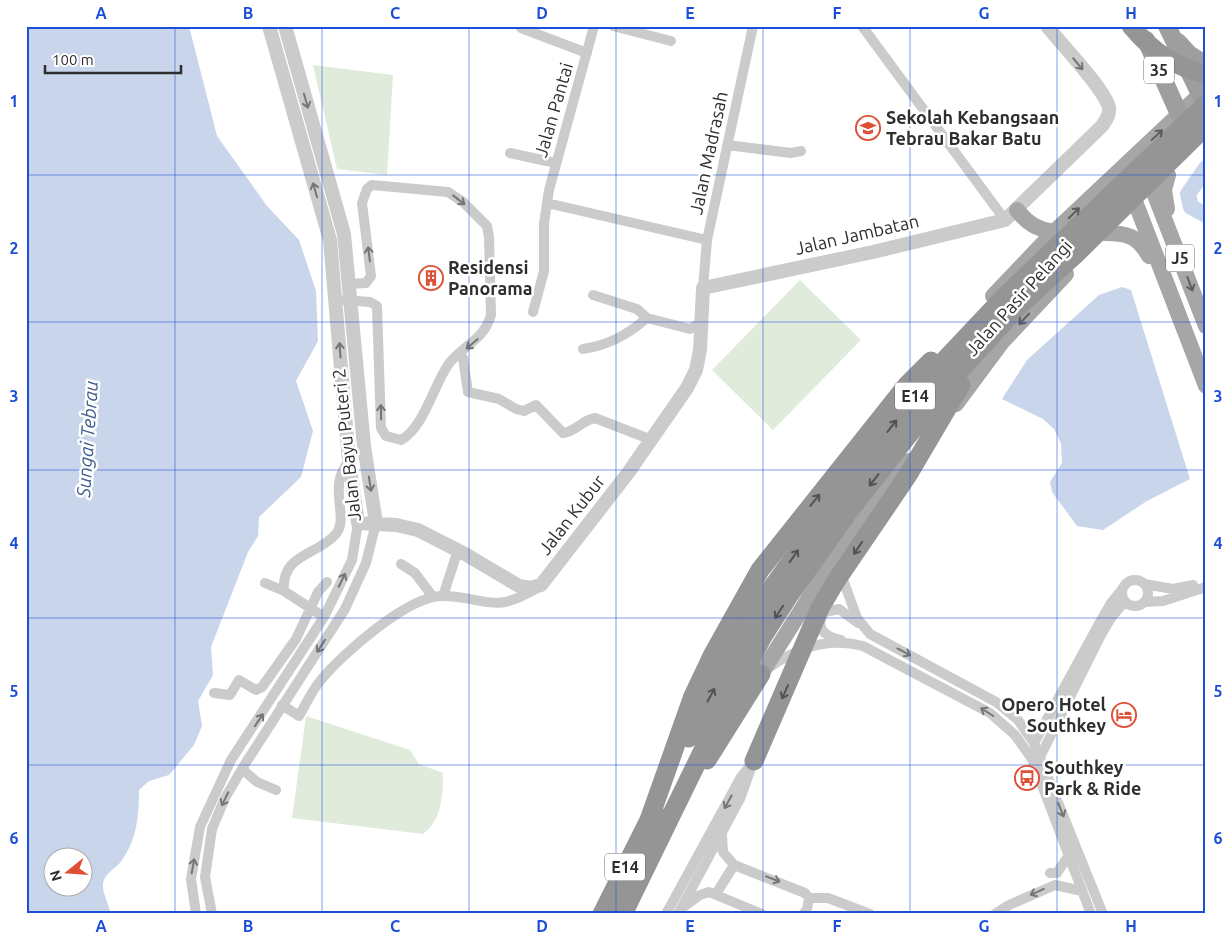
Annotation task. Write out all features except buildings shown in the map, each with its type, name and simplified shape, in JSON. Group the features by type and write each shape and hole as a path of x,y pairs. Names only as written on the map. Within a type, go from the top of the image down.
{"highway":[{"path":"1131,26 1157,53 1171,61 1206,74"},
{"name":"35","path":"1140,26 1179,114 1204,136"},
{"path":"1169,30 1189,54 1206,65"},
{"name":"35","path":"1169,30 1204,97"},
{"name":"E14","path":"623,914 689,738 771,589 852,476 939,366 1006,295 1204,97"},
{"name":"E14","path":"602,914 708,740 762,636 849,511 954,377 1017,308 1204,136"},
{"path":"754,761 820,608 836,581 908,475 985,343"},
{"path":"658,821 693,696 712,656 760,570 907,385 931,361"},
{"path":"658,821 761,674"}],"main road":[{"name":"Jalan Pasir Pelangi","path":"931,361 1054,232 1179,114 1204,97"},
{"name":"Jalan Pasir Pelangi","path":"761,674 836,555 898,473 966,391 1002,342 1105,233 1153,190 1204,136"},
{"name":"J5","path":"1129,160 1153,190 1206,326"},
{"name":"J5","path":"1114,175 1136,204 1206,386"},
{"path":"1168,175 1164,190 1172,240"},
{"path":"1011,215 1039,230 1054,232"},
{"path":"1105,233 1128,234 1139,241 1168,288"}],"street":[{"name":"Jalan Bayu Puteri 2","path":"196,914 191,880 200,827 213,795 231,760 324,618 352,560 358,523 349,461 330,240 269,26"},
{"name":"Jalan Bayu Puteri 2","path":"212,914 205,877 212,829 225,798 282,704 345,609 366,563 376,523 364,446 344,234 285,26"},
{"name":"Jalan Pantai","path":"533,312 544,271 547,203 556,163 594,26"},
{"path":"613,26 671,42"},
{"name":"Jalan Madrasah","path":"702,288 707,240 753,26"},
{"path":"862,26 1011,215 1108,117 1109,108 1103,94 1046,26"},
{"path":"521,28 587,53"},
{"path":"727,145 791,153 801,151"},
{"path":"510,153 556,163"},
{"path":"336,294 342,300 370,302 377,306 381,428 386,436 401,440 412,430 450,363 480,336 488,326 491,316 489,237 487,226 463,202 448,192 372,186 367,189 362,203 372,276 366,283 349,284"},
{"path":"547,203 707,240"},
{"name":"Jalan Jambatan","path":"702,288 854,256 1011,215"},
{"name":"Jalan Kubur","path":"541,585 652,440 687,388 696,370 700,350 702,288"},
{"path":"593,295 637,310 647,318 690,328 700,323"},
{"path":"583,349 608,345 634,329 647,318"},
{"path":"463,358 468,392 499,399 516,409 524,410 536,405 563,433 569,433 583,422 595,418 652,440"},
{"path":"284,591 285,573 293,563 335,535 339,528 338,481 340,471 349,461"},
{"path":"358,523 396,524 418,530 458,550 519,586 530,588 541,585"},
{"path":"438,597 458,550"},
{"path":"836,555 853,609 863,628"},
{"path":"401,564 415,573 438,597"},
{"path":"1034,743 1100,622 1111,603 1123,588 1132,581 1173,589 1206,581"},
{"path":"214,693 230,695 239,680 256,690 262,687 296,639 318,592 326,582"},
{"path":"265,583 284,591 324,618"},
{"path":"1144,584 1148,596 1144,602"},
{"path":"282,704 299,716 317,685 343,657 398,613 415,603 438,597 493,605 525,595 541,585"},
{"path":"1123,588 1122,596 1125,601 1133,606 1144,602 1163,601 1206,587"},
{"path":"1040,757 1100,638 1111,618 1125,601"},
{"path":"1091,914 1032,760 1015,735 990,712 863,646 832,638 823,632 820,621 825,612 839,609 870,634 996,702 1018,720 1034,743 1103,914"},
{"path":"761,674 795,651 846,642"},
{"path":"679,912 740,799 754,761"},
{"path":"666,914 741,777 754,761"},
{"path":"242,769 257,782 276,790"},
{"path":"722,832 723,852 734,864 796,888 809,898 828,898 870,914"},
{"path":"1050,873 1058,872 1069,855"},
{"path":"716,894 734,864"},
{"path":"995,914 1009,905 1055,886 1082,891"},
{"path":"679,912 705,892 716,894 762,914"},
{"path":"802,914 807,908 809,898"}],"green space":[{"path":"313,65 393,75 387,175 337,169"},
{"path":"800,280 861,340 773,430 712,370"},
{"path":"306,716 410,750 419,764 443,773 443,790 438,815 429,828 423,834 292,818"}],"water":[{"name":"Sungai Tebrau","path":"26,26 189,26 217,136 267,206 299,240 316,291 318,341 296,381 313,431 301,477 259,517 258,536 248,552 211,647 213,675 198,701 202,726 194,745 169,775 149,781 139,790 138,818 131,844 120,863 108,874 103,884 111,914 26,914"},
{"path":"1122,287 1131,290 1190,479 1147,501 1103,530 1077,526 1052,492 1050,482 1062,463 1061,443 1054,429 1043,419 1002,399 1027,360 1099,295"}],"waterway":[{"path":"1206,168 1188,194 1191,207 1206,215"}],"place":[{"name":"Sekolah Kebangsaan Tebrau Bakar Batu","path":"868,128"},
{"name":"Residensi Panorama","path":"431,278"},
{"name":"Opero Hotel Southkey","path":"1124,715"},
{"name":"Southkey Park & Ride","path":"1027,778"}]}
